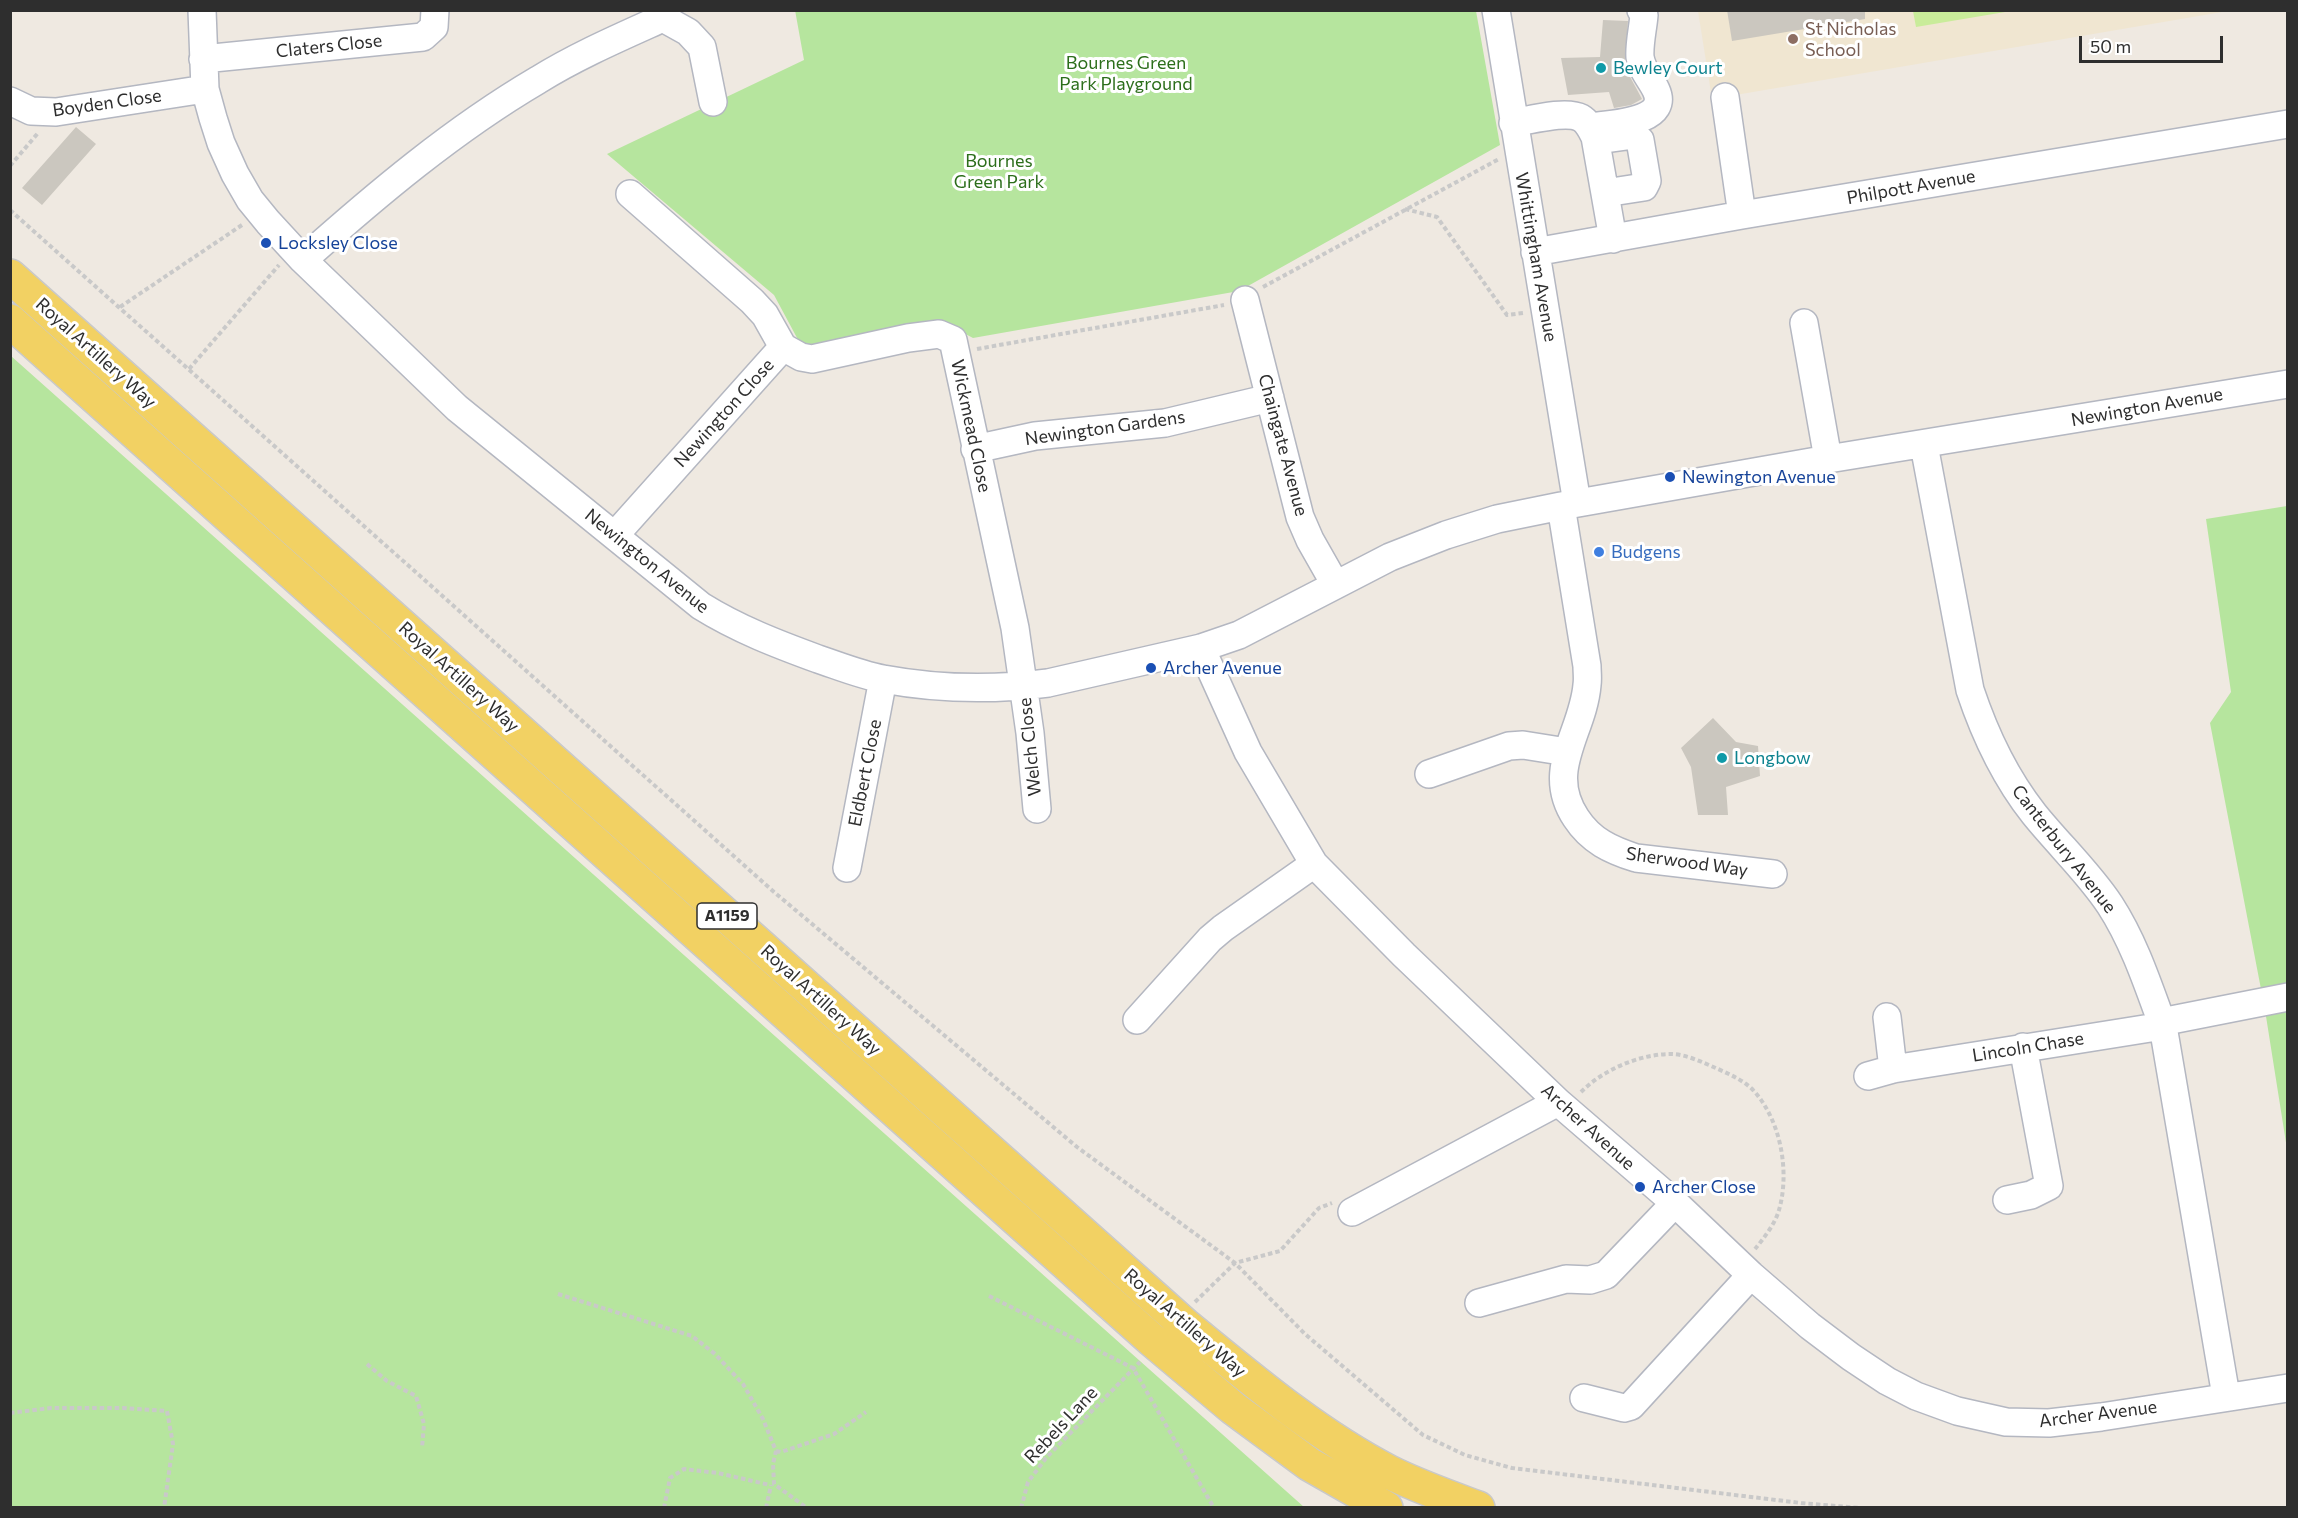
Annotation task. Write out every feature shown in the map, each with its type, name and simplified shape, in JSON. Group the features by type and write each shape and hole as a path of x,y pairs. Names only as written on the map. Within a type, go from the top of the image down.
{"main road":[{"name":"Royal Artillery Way","path":"10,276 1185,1325 1299,1417 1343,1446 1389,1472 1478,1508"},
{"name":"Royal Artillery Way","path":"10,321 1152,1340 1233,1408 1309,1464 1386,1508"}],"street":[{"name":"Newington Avenue","path":"202,10 205,89 221,143 250,200 298,255 457,408 701,606 738,628 856,672 883,679 970,687 1048,683 1201,648 1239,635 1390,557 1446,535 1497,519 1569,504 1828,459 2288,384"},
{"name":"Claters Close","path":"203,59 423,37 434,27 435,10"},
{"name":"Whittingham Avenue","path":"1496,10 1545,309 1569,504"},
{"path":"1593,134 1644,118 1655,110 1659,99 1645,73 1640,57 1644,15 1641,10"},
{"path":"298,255 481,116 539,79 664,14 688,32 702,47 713,102"},
{"name":"Boyden Close","path":"10,100 32,111 56,112 205,89"},
{"path":"1725,97 1742,215"},
{"path":"1516,136 1569,116 1581,118 1593,134 1613,239"},
{"name":"Philpott Avenue","path":"1535,252 2288,124"},
{"path":"1593,134 1634,135 1640,140 1646,185 1605,193"},
{"name":"Newington Close","path":"615,536 783,347 765,315 752,301 630,194"},
{"name":"Chaingate Avenue","path":"1245,300 1300,517 1335,584"},
{"path":"1804,323 1828,459"},
{"name":"Wickmead Close","path":"783,347 801,357 812,359 908,338 939,334 953,340 1015,628 1024,686"},
{"name":"Newington Gardens","path":"975,449 1035,436 1165,423 1270,398"},
{"name":"Canterbury Avenue","path":"1924,445 1970,690 1982,725 2002,769 2033,813 2110,905 2151,991 2162,1024 2226,1396"},
{"name":"Sherwood Way","path":"1569,504 1587,666 1587,686 1567,752 1563,775 1565,794 1570,809 1590,836 1602,845 1636,858 1773,874"},
{"name":"Archer Avenue","path":"1201,648 1248,752 1314,864 1404,955 1562,1105 1675,1203 1810,1326 1887,1382 1916,1396 1957,1411 2006,1422 2049,1423 2288,1388"},
{"name":"Eldbert Close","path":"847,868 883,679"},
{"name":"Welch Close","path":"1024,686 1036,809"},
{"path":"1429,774 1509,747 1523,745 1567,752"},
{"path":"1137,1020 1210,939 1314,864"},
{"name":"Lincoln Chase","path":"1887,1017 1881,1073 2162,1024 2288,997"},
{"path":"2007,1200 2031,1195 2049,1186 2023,1047"},
{"path":"1352,1212 1562,1105"},
{"path":"1479,1303 1566,1279 1590,1280 1606,1275 1675,1203"},
{"path":"1584,1398 1624,1408 1631,1406 1746,1270"}],"path":[{"path":"10,166 56,112"},
{"path":"956,353 1245,300 1265,285 1404,209 1516,136"},
{"path":"1404,209 1437,218 1507,315 1545,309"},
{"path":"10,210 774,892 1077,1147 1235,1263 1305,1334 1423,1435 1465,1455 1523,1470 1860,1508"},
{"path":"120,307 260,212"},
{"path":"189,369 298,255"},
{"path":"1562,1105 1601,1076 1633,1060 1672,1054 1699,1061 1735,1077 1753,1090 1769,1113 1779,1141 1783,1164 1779,1211 1746,1270"},
{"path":"1193,1304 1235,1263 1280,1251 1319,1208 1330,1202 1352,1212"},
{"path":"558,1294 692,1336 743,1384 763,1419 776,1451 772,1485 766,1508"},
{"path":"989,1296 1133,1368 1214,1508"},
{"path":"368,1364 387,1381 416,1396 424,1424 422,1448"},
{"name":"Rebels Lane","path":"1021,1508 1028,1482 1046,1458 1133,1368"},
{"path":"10,1413 75,1408 167,1411 173,1444 164,1508"},
{"path":"776,1451 781,1452 834,1434 866,1412"},
{"path":"664,1508 670,1478 684,1469 718,1473 772,1485 807,1508"}],"shaded area":[{"path":"1698,11 2228,11 1712,99"}],"green space":[{"name":"Bournes Green Park","path":"795,10 1476,11 1500,145 1239,291 973,338 941,321 803,349 774,295 607,154 804,60"},
{"path":"1913,10 2011,11 1916,27"},
{"path":"11,356 1304,1507 11,1507"},
{"path":"2287,506 2287,1149 2265,1010 2210,723 2231,692 2206,519"}],"building":[{"path":"1727,10 1865,10 1865,19 1732,41"},
{"name":"Bewley Court","path":"1603,20 1628,21 1625,60 1628,73 1642,99 1631,105 1614,108 1609,92 1568,95 1561,58 1600,57"},
{"path":"76,127 96,144 42,205 22,188"},
{"name":"Longbow","path":"1713,718 1736,742 1758,746 1760,776 1726,787 1728,815 1698,815 1691,767 1681,748"}],"place":[{"name":"St Nicholas School","path":"1793,39"},
{"name":"Bewley Court","path":"1601,68"},
{"name":"Locksley Close","path":"266,243"},
{"name":"Newington Avenue","path":"1670,477"},
{"name":"Budgens","path":"1599,552"},
{"name":"Archer Avenue","path":"1151,668"},
{"name":"Longbow","path":"1722,758"},
{"name":"Archer Close","path":"1640,1187"}],"park label":[{"name":"Bournes Green Park Playground","path":"1126,73"}]}
